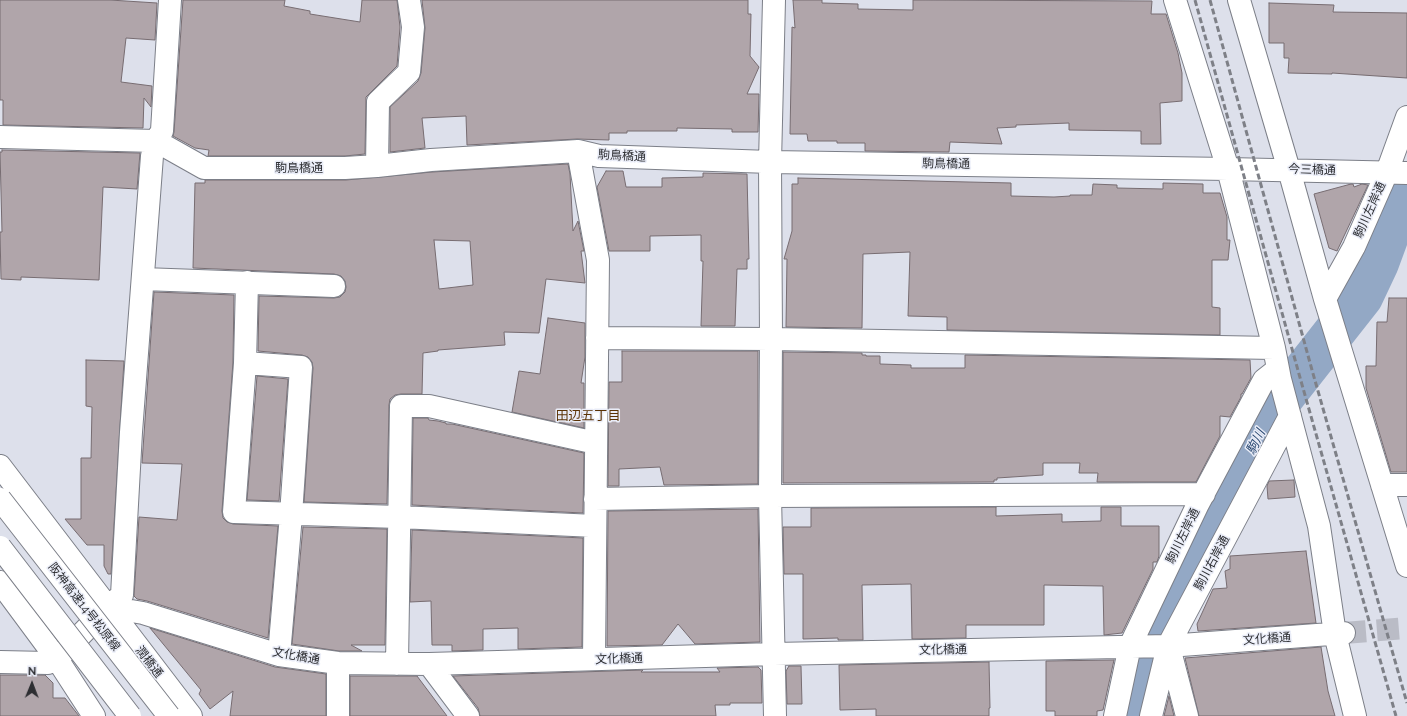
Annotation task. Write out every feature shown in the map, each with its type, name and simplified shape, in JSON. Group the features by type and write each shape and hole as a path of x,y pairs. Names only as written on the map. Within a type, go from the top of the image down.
{"main road":[{"path":"0,662 48,663 57,659 122,595 131,432 152,156 156,141 162,131 170,0"},
{"path":"377,166 378,102 409,72 412,27 409,0"},
{"path":"774,0 770,162 772,339 770,496 775,716"},
{"path":"1175,0 1228,168 1274,348 1279,374 1319,526 1354,716"},
{"path":"1239,0 1328,309 1407,566"},
{"name":"駒川左岸通","path":"1328,309 1354,246 1397,173 1407,117"},
{"name":"駒鳥橋通","path":"0,137 156,141 204,168 345,168 431,160 578,151 599,156 770,162 1228,168"},
{"path":"578,151 598,260 594,659"},
{"name":"今三橋通","path":"1228,168 1397,173"},
{"path":"143,279 334,286"},
{"path":"247,282 246,363 234,512 399,517 595,526"},
{"path":"597,338 772,339 1274,348"},
{"path":"246,363 301,367 280,655"},
{"name":"駒川左岸通","path":"1115,716 1134,646 1204,494 1264,380 1279,374"},
{"path":"397,664 400,406 429,406 596,442"},
{"name":"駒川右岸通","path":"1151,716 1167,646 1290,416"},
{"name":"潤橋通","path":"0,466 191,716"},
{"path":"1382,486 1407,485"},
{"path":"595,499 770,496 1204,494"},
{"name":"阪神高速14号松原線","path":"0,499 169,716"},
{"path":"0,547 130,716"},
{"path":"0,582 57,659 94,716"},
{"name":"文化橋通","path":"108,608 142,614 280,655 338,663 429,664 774,654 1167,646 1339,634"},
{"path":"1167,646 1187,716"},
{"path":"338,663 338,716"},
{"path":"429,664 468,716"}],"building":[{"path":"0,0 110,0 157,3 155,40 126,38 121,82 152,86 151,107 144,98 143,128 3,125 3,100 0,100"},
{"path":"183,0 285,0 284,6 310,11 310,14 360,22 362,0 397,0 400,27 397,66 366,97 365,154 345,156 208,156 209,150 195,148 173,136"},
{"path":"422,0 748,0 748,14 751,14 750,56 759,67 747,94 759,94 758,132 732,132 732,129 677,128 677,131 627,131 627,133 609,133 609,140 577,139 467,145 466,116 422,118 425,148 390,152 390,107 418,81 421,73 425,28"},
{"path":"793,0 822,0 822,3 858,4 858,9 913,10 913,0 1152,1 1151,14 1166,14 1178,53 1182,73 1182,101 1160,103 1161,144 1141,144 1141,131 1069,130 1069,123 1016,125 1016,127 997,128 1002,144 950,142 949,152 865,151 865,143 808,141 807,134 790,134 792,27 795,28"},
{"path":"1269,3 1334,5 1333,12 1407,13 1407,78 1332,73 1288,73 1289,58 1284,58 1284,43 1269,43"},
{"path":"2,150 140,153 137,189 103,187 99,280 21,277 21,280 1,279 0,232 2,232 0,152 2,152"},
{"path":"568,164 570,174 573,231 578,221 584,251 581,251 585,283 546,279 539,333 504,332 505,345 438,350 423,353 422,394 401,394 395,395 390,399 387,504 304,502 313,368 312,362 308,357 302,355 258,351 259,296 340,297 345,292 345,281 341,276 334,274 193,268 195,183 205,183 205,180 346,180 432,172","holes":["434,240 470,241 473,285 439,289"]},
{"path":"606,171 623,171 626,187 662,187 662,178 703,177 703,173 747,174 749,259 747,259 747,269 737,269 735,326 701,326 703,261 701,261 701,235 650,236 650,251 609,251 597,187"},
{"path":"798,178 1011,183 1011,196 1054,197 1092,195 1093,184 1117,185 1117,188 1163,189 1163,183 1203,184 1203,193 1220,193 1227,217 1227,240 1230,240 1228,260 1212,260 1212,307 1220,308 1220,335 947,330 947,317 908,316 910,252 863,254 862,328 786,327 787,259 784,259 792,231 792,184 798,184"},
{"path":"1353,184 1354,187 1362,184 1368,185 1337,251 1329,248 1314,194"},
{"path":"154,292 234,295 233,362 222,511 223,518 227,522 233,524 278,526 268,638 137,599 134,596 139,517 177,520 182,464 142,463"},
{"path":"1389,298 1407,298 1407,472 1391,472 1366,388 1366,366 1376,366 1377,322 1387,322"},
{"path":"548,318 585,323 585,357 581,383 584,383 584,428 512,412 519,371 540,374"},
{"path":"622,351 758,351 758,484 664,485 660,467 619,469 619,486 608,486 609,382 622,382"},
{"path":"783,352 862,353 862,355 866,356 880,356 880,364 911,365 911,368 965,368 965,355 1250,360 1251,378 1241,394 1241,397 1230,417 1220,416 1220,436 1196,482 1097,482 1098,473 1079,473 1080,463 1043,463 1043,475 997,478 994,482 783,483"},
{"path":"86,360 124,361 111,574 108,574 104,566 104,545 87,545 65,519 81,519 81,458 91,458 92,407 86,406"},
{"path":"257,376 288,379 279,501 247,500"},
{"path":"413,418 428,418 429,420 446,424 452,424 584,453 583,513 412,505"},
{"path":"1294,480 1295,497 1268,499 1267,486 1269,481"},
{"path":"996,507 996,516 1062,514 1062,522 1101,521 1101,507 1121,507 1121,526 1159,526 1159,556 1157,562 1153,562 1153,569 1122,633 1104,635 1103,586 1044,585 1044,625 966,625 966,638 912,639 911,584 862,585 863,640 838,640 838,638 803,639 803,574 784,574 783,527 811,527 811,508"},
{"path":"758,509 760,642 695,644 678,624 662,645 607,646 608,511"},
{"path":"303,527 387,529 385,645 351,645 362,651 339,651 292,644"},
{"path":"412,530 583,538 582,647 518,649 518,628 483,629 483,650 452,651 452,645 432,645 431,601 410,602"},
{"path":"1306,551 1316,623 1198,631 1197,624 1213,589 1227,588 1225,571 1230,569 1230,556"},
{"path":"150,628 275,667 326,674 326,716 230,716 233,691 210,709 199,694 201,690"},
{"path":"1321,647 1328,691 1335,716 1199,716 1185,658"},
{"path":"1114,660 1103,710 1097,711 1097,716 1055,716 1055,711 1046,711 1046,661"},
{"path":"989,662 989,716 876,716 876,709 840,710 839,665"},
{"path":"789,666 801,666 802,704 787,704 786,671"},
{"path":"758,667 761,670 762,703 730,703 730,705 715,705 716,716 480,716 478,708 453,676 643,670 641,672 720,672 717,668"},
{"path":"0,675 45,675 53,683 53,698 65,698 79,716 0,716"},
{"path":"350,676 417,676 447,716 350,716"},
{"path":"1169,696 1174,716 1164,716"}],"waterway":[{"name":"駒川","path":"1135,716 1146,671 1161,622 1189,563 1224,506 1270,414 1362,297 1378,263 1407,184"}],"tunnel":[{"path":"1344,633 1407,628"}],"railway":[{"path":"1195,0 1396,716"},
{"path":"1210,0 1312,370 1407,703"}],"district":[{"name":"田辺五丁目","path":"588,416"}]}
